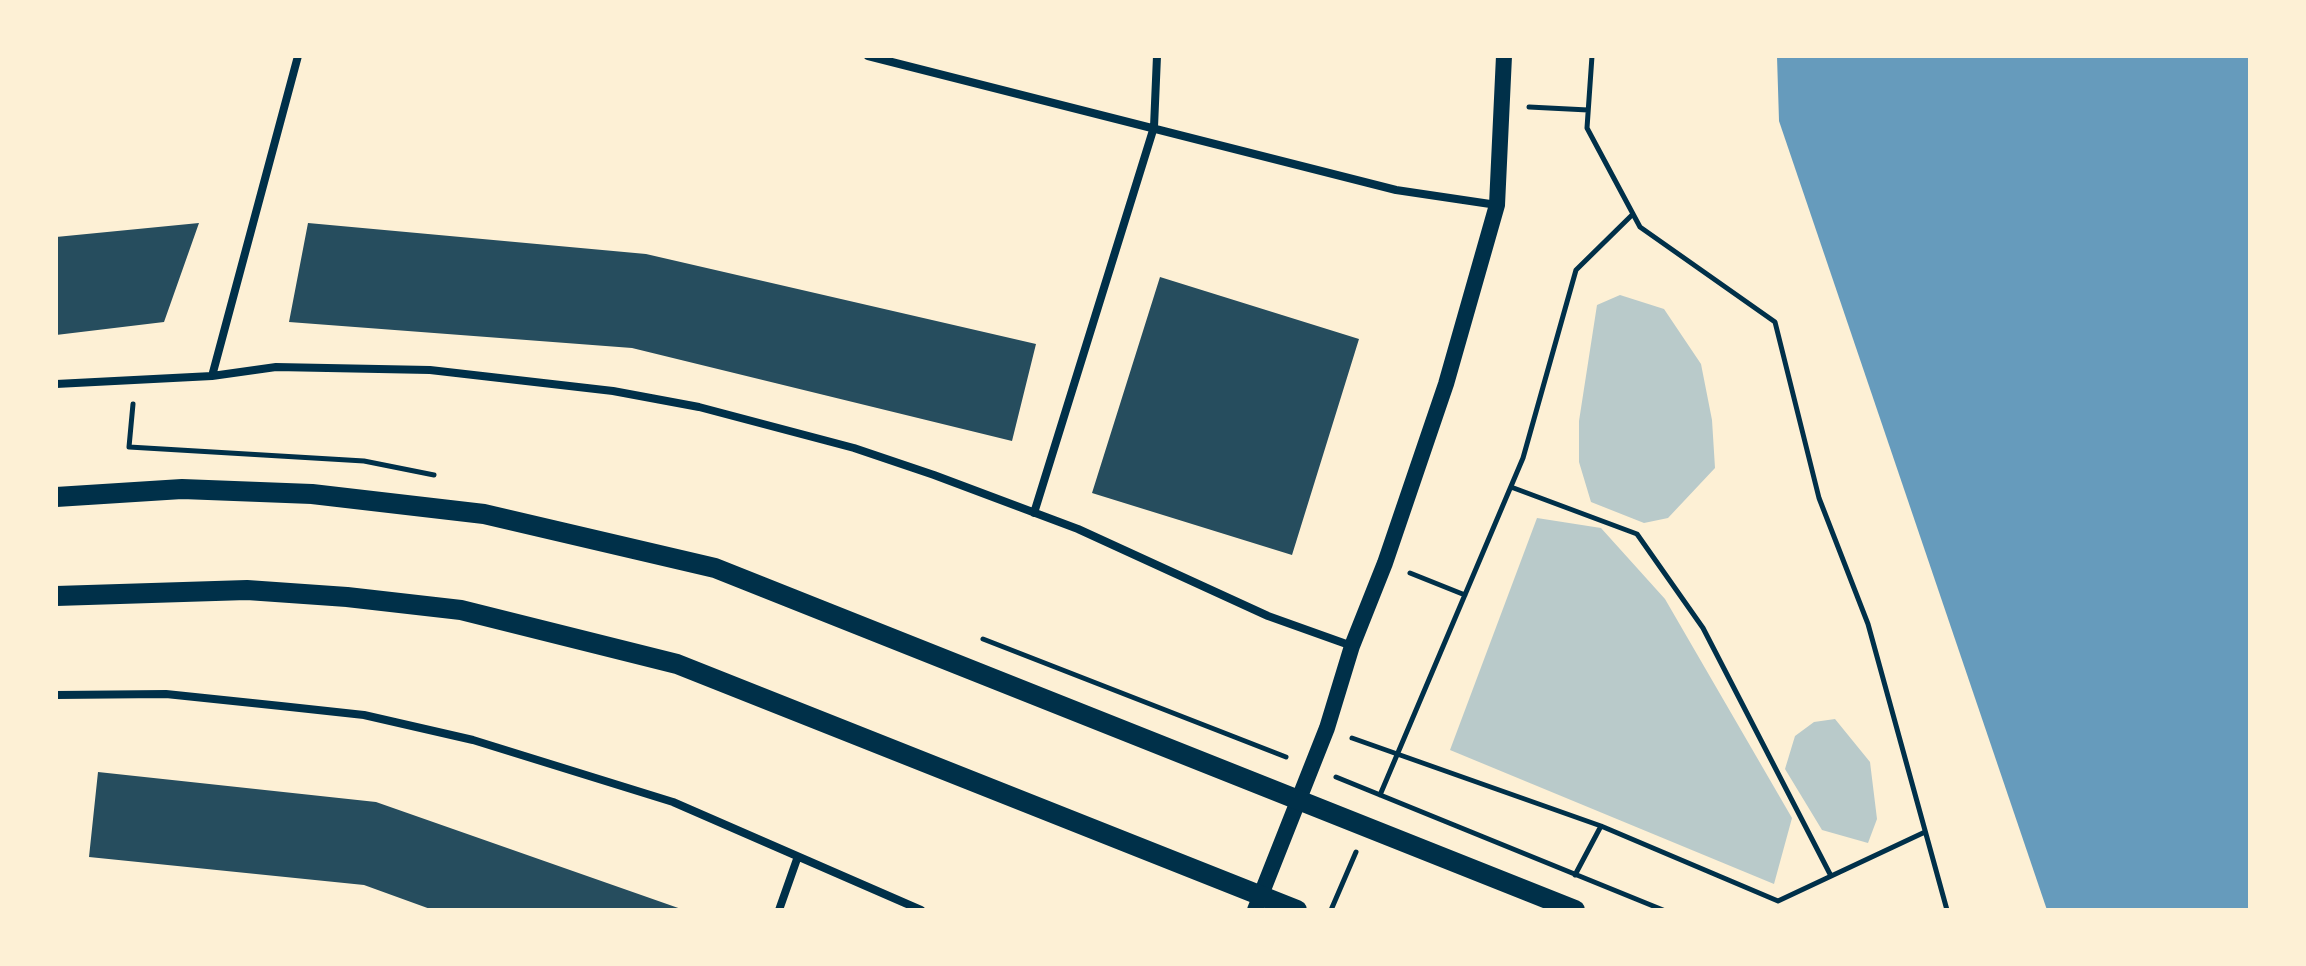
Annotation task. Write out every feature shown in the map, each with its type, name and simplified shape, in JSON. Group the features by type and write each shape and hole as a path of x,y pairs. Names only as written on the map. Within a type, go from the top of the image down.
{"main road":[{"path":"1255,910 1327,728 1352,646 1385,563 1446,384 1497,205 1504,56"},
{"path":"56,497 182,489 312,494 484,514 715,568 1575,910"},
{"path":"56,596 247,590 347,597 461,610 677,664 1297,910"}],"street":[{"path":"212,376 298,56"},
{"path":"868,56 1396,190 1497,205"},
{"path":"1034,513 1154,127 1157,56"},
{"path":"56,384 212,376 276,367 430,370 613,391 699,407 854,448 1034,513 1268,616 1352,646"},
{"path":"56,695 166,694 364,715 473,740 659,797 921,910"},
{"path":"779,910 797,859"}],"path":[{"path":"1592,56 1587,128 1640,227 1775,322 1819,498 1868,624 1947,910"},
{"path":"1501,105 1588,110"},
{"path":"1379,798 1523,458 1576,270 1633,214"},
{"path":"129,447 136,379"},
{"path":"1511,487 1637,534 1703,628 1831,876"},
{"path":"1385,563 1465,595"},
{"path":"1161,705 1294,760"},
{"path":"1327,728 1397,756 1601,826 1778,901"},
{"path":"1323,772 1663,910"},
{"path":"1572,882 1601,826"},
{"path":"1774,910 1778,901 1925,832"},
{"path":"1331,910 1361,840"}],"shaded area":[{"path":"1620,295 1664,309 1701,364 1712,420 1715,468 1668,518 1644,523 1591,502 1579,462 1579,421 1597,305"},
{"path":"1537,518 1601,528 1665,599 1792,818 1774,884 1450,750"},
{"path":"1835,719 1870,762 1877,819 1868,843 1822,830 1785,769 1795,736 1814,722"}],"water":[{"path":"1777,56 2250,56 2250,910 2047,910 1779,121"}],"building":[{"path":"199,223 164,322 56,335 56,237"},
{"path":"308,223 646,254 1036,344 1012,441 632,348 289,322"},
{"path":"1160,277 1359,339 1292,555 1092,493"},
{"path":"98,772 376,802 684,910 433,910 364,885 89,857"}]}
